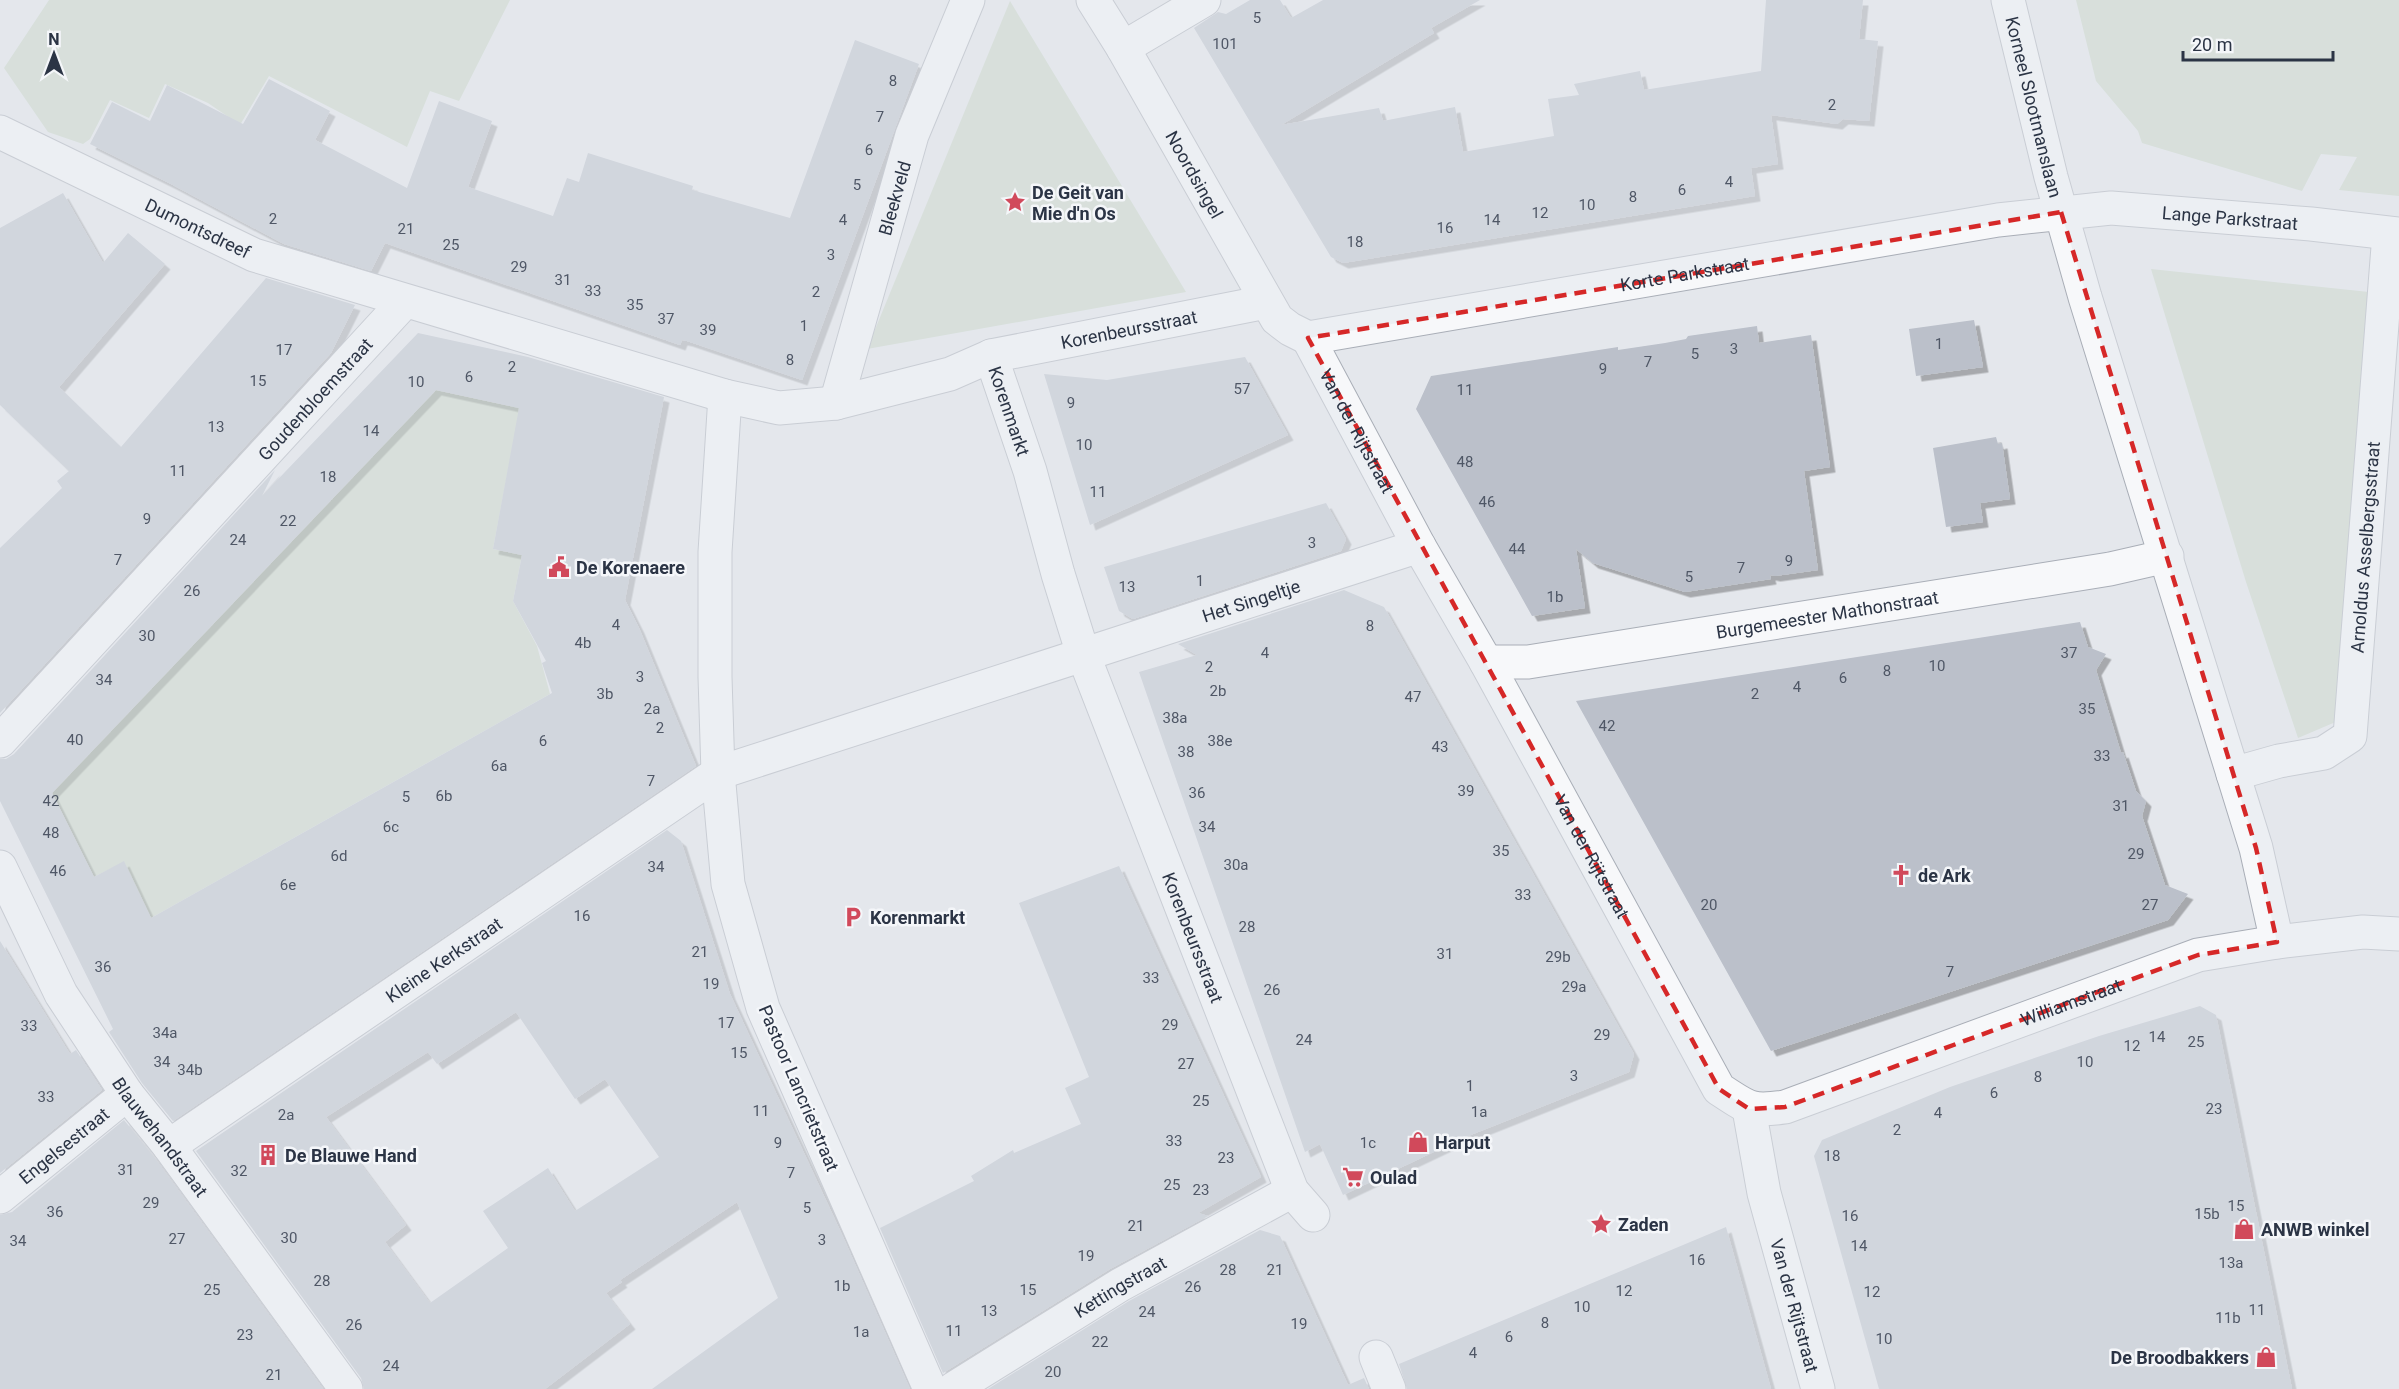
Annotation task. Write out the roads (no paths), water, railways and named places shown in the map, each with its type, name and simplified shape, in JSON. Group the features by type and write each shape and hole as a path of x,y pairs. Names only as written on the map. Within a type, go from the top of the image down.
{"street":[{"name":"Bleekveld","path":"836,403 912,135 968,0"},
{"name":"Noordsingel","path":"1093,0 1123,48 1276,320 1308,338"},
{"path":"1123,48 1204,0"},
{"name":"Korneel Slootmanslaan","path":"2008,0 2061,212"},
{"name":"Dumontsdreef","path":"0,132 254,255 405,301"},
{"name":"Lange Parkstraat","path":"2061,212 2111,208 2312,224 2394,234"},
{"path":"2061,212 2088,308 2256,848 2277,942"},
{"name":"Korte Parkstraat","path":"1308,338 1998,220 2061,212"},
{"name":"Arnoldus Asselbergsstraat","path":"2232,774 2279,761 2325,753 2350,736 2394,234"},
{"path":"405,301 725,396 716,552 718,773 1083,654"},
{"name":"Goudenbloemstraat","path":"0,741 405,301"},
{"name":"Korenbeursstraat","path":"991,356 1266,302"},
{"name":"Van der Rijtstraat","path":"1308,338 1419,546 1486,662 1719,1089 1749,1108 1764,1193 1818,1389"},
{"name":"Korenmarkt","path":"725,396 779,408 836,403 950,374 991,356 1030,471 1083,654"},
{"name":"Het Singeltje","path":"1083,654 1419,546"},
{"name":"Burgemeester Mathonstraat","path":"1486,662 1528,662 2098,571 2167,556"},
{"name":"Korenbeursstraat","path":"1083,654 1292,1191 1313,1215"},
{"name":"Kleine Kerkstraat","path":"169,1146 718,773"},
{"name":"Pastoor Lancrietstraat","path":"718,773 728,884 763,1008 930,1389"},
{"name":"Blauwehandstraat","path":"0,867 61,994 127,1094 169,1146 346,1389"},
{"name":"Williamstraat","path":"1749,1108 1764,1110 1785,1107 2198,955 2277,942 2363,932 2399,934"},
{"name":"Engelsestraat","path":"0,1197 127,1094"},
{"name":"Kettingstraat","path":"953,1389 1120,1285 1292,1191"},
{"path":"1376,1357 1389,1389"}],"place":[{"name":"De Geit van Mie d'n Os","path":"1015,202"},
{"name":"De Korenaere","path":"559,567"},
{"name":"de Ark","path":"1901,875"},
{"name":"Korenmarkt","path":"853,917"},
{"name":"Harput","path":"1418,1142"},
{"name":"De Blauwe Hand","path":"268,1155"},
{"name":"Oulad","path":"1353,1177"},
{"name":"Zaden","path":"1601,1224"},
{"name":"ANWB winkel","path":"2244,1229"},
{"name":"De Broodbakkers","path":"2266,1357"}]}
